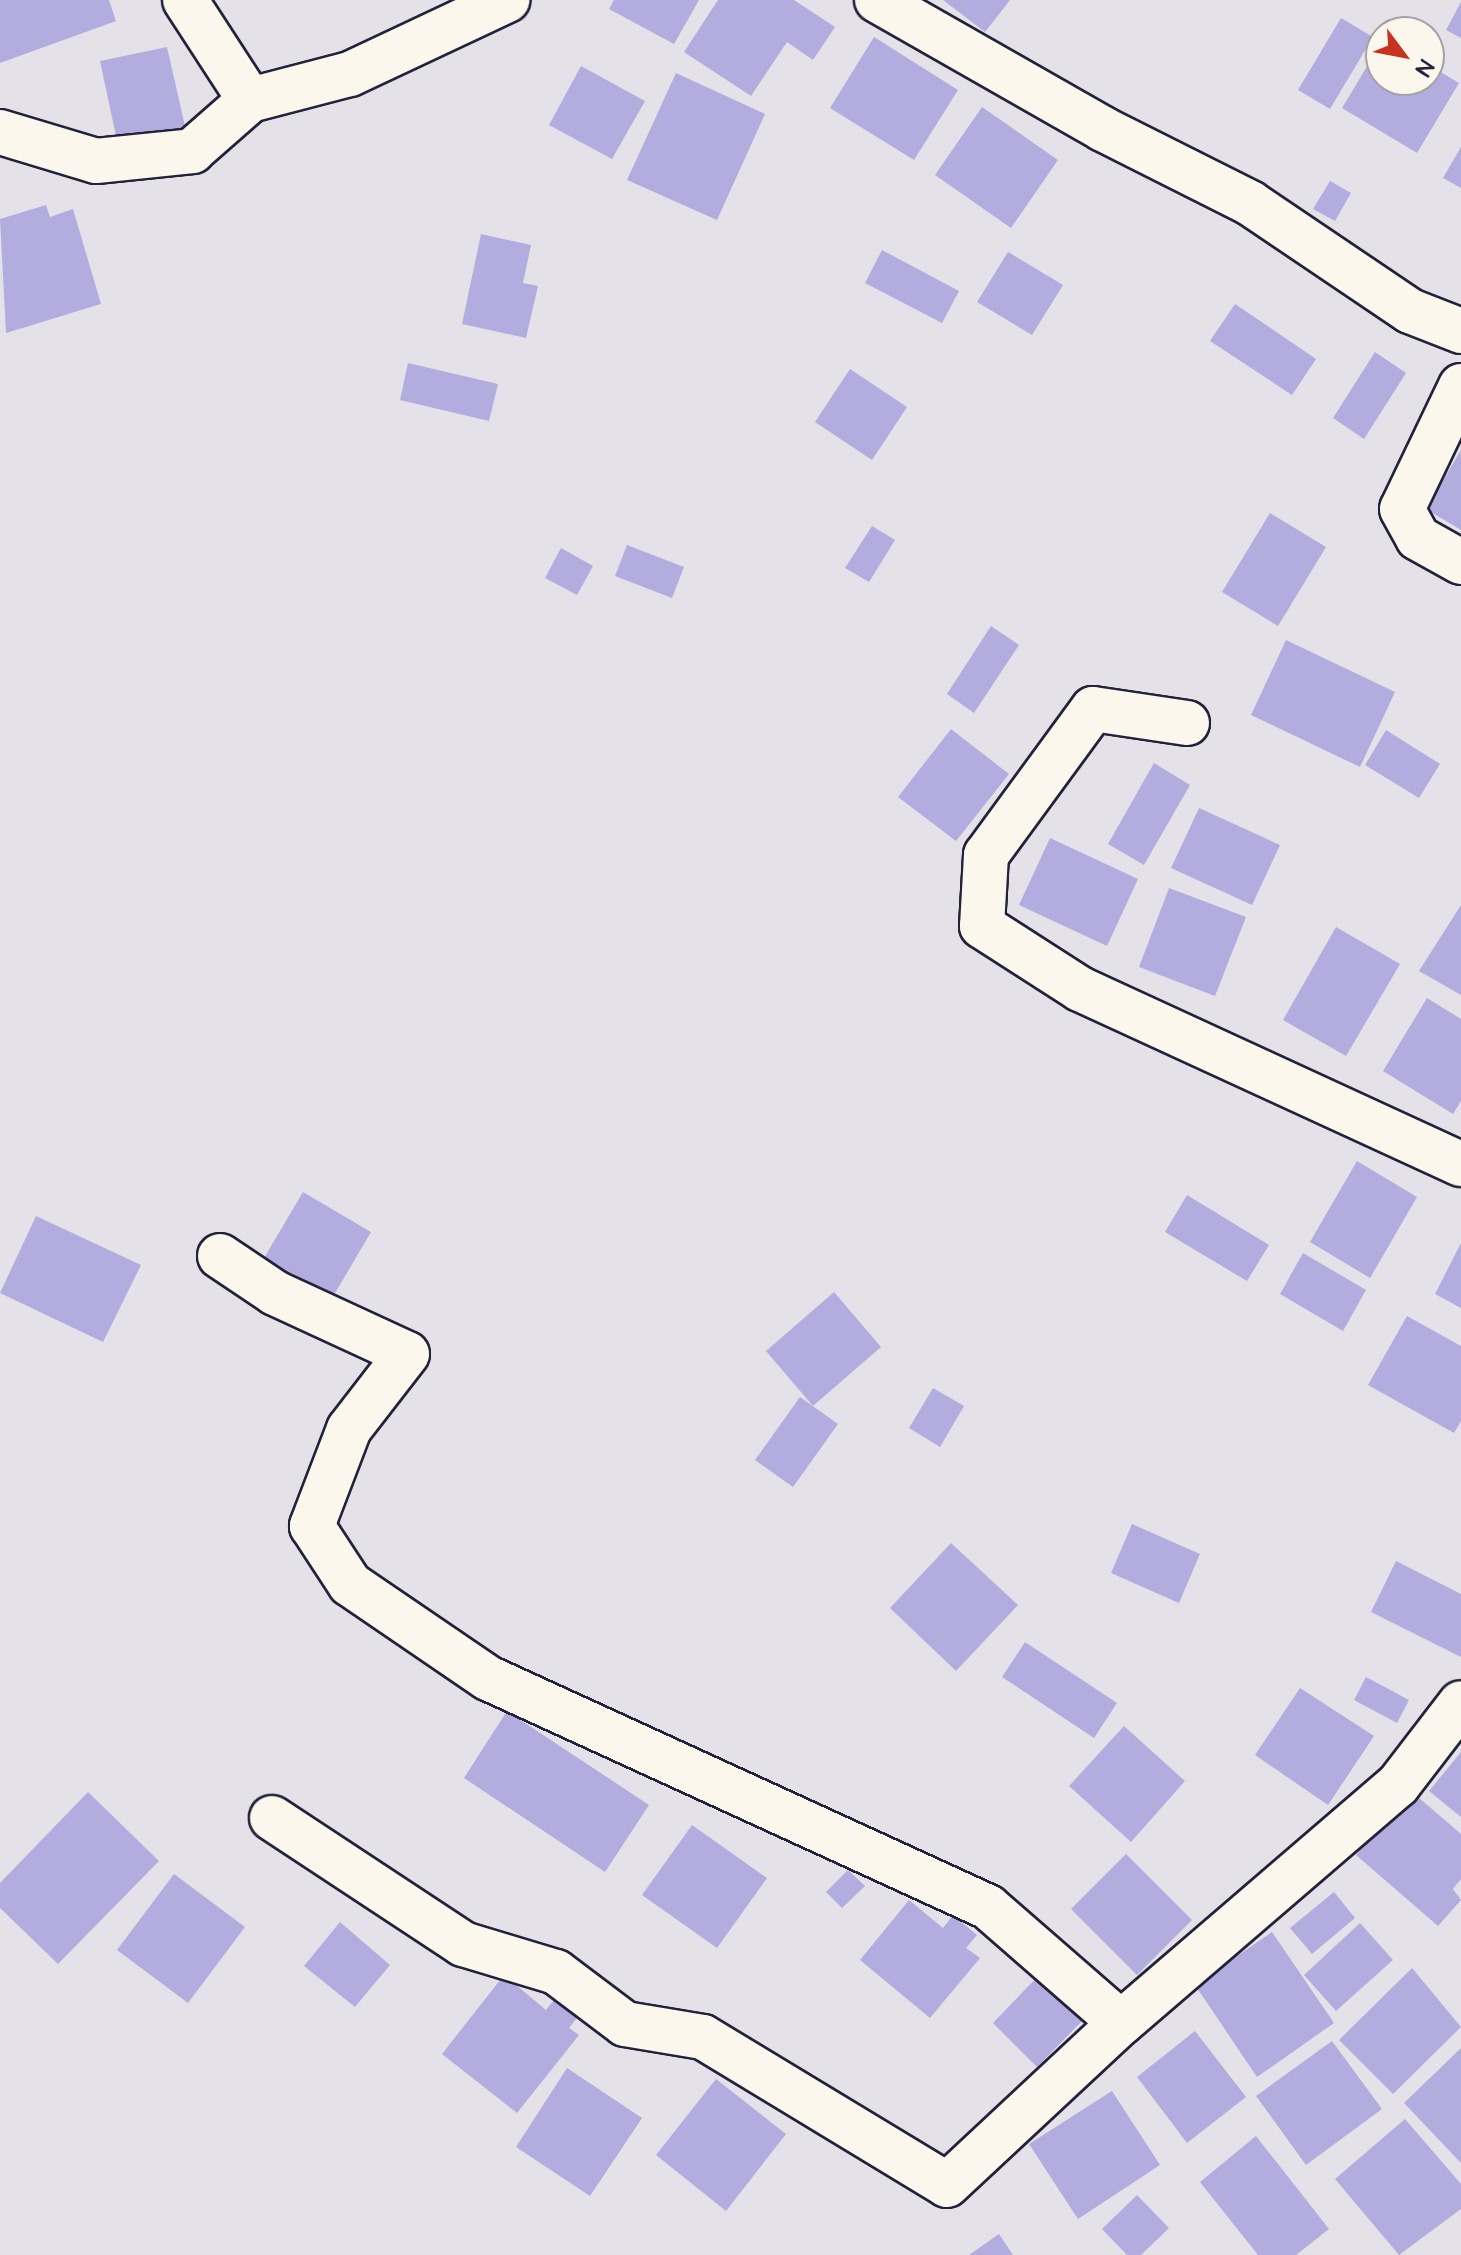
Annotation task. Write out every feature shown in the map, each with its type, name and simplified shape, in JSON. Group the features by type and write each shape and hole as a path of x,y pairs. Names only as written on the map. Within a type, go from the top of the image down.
{"street":[{"path":"185,0 250,100"},
{"path":"0,132 96,161 192,151 250,100 350,74 507,0"},
{"path":"877,0 1103,129 1250,203 1410,311 1461,331"},
{"path":"1461,386 1402,509 1418,538 1461,562"},
{"path":"1187,723 1093,709 986,855 982,926 1080,989 1461,1164"},
{"path":"220,1256 275,1293 407,1354 349,1429 312,1526 350,1584 488,1678 988,1907 1121,2023"},
{"path":"272,1818 463,1944 556,1972 625,2024 703,2037 947,2185 1121,2023 1398,1785 1461,1703"}],"building":[{"path":"0,0 109,0 116,21 0,63"},
{"path":"614,0 699,0 674,44 609,9"},
{"path":"718,0 794,0 835,27 813,60 787,42 751,96 684,52"},
{"path":"943,0 1010,0 985,32"},
{"path":"1461,2 1461,38 1446,30"},
{"path":"1341,18 1365,32 1365,50 1330,109 1298,90"},
{"path":"874,37 958,90 914,160 830,108"},
{"path":"167,47 187,135 119,150 100,61"},
{"path":"581,66 645,101 612,159 549,125"},
{"path":"1365,70 1365,96 1445,96 1445,75 1459,83 1417,153 1342,108"},
{"path":"676,73 765,114 717,220 627,180"},
{"path":"982,107 1058,160 1011,228 935,175"},
{"path":"1461,147 1461,188 1443,178"},
{"path":"1330,181 1351,193 1335,221 1313,209"},
{"path":"46,205 50,217 73,209 101,304 6,333 0,219"},
{"path":"481,234 531,245 523,283 538,286 526,338 462,324"},
{"path":"882,250 959,291 942,323 865,283"},
{"path":"1008,252 1063,285 1032,335 977,302"},
{"path":"1235,304 1316,359 1292,395 1210,341"},
{"path":"1375,352 1406,373 1364,439 1333,418"},
{"path":"408,363 498,384 489,421 400,400"},
{"path":"850,369 907,407 872,460 815,422"},
{"path":"1461,450 1461,530 1426,509"},
{"path":"1270,513 1326,547 1278,626 1222,592"},
{"path":"872,526 895,540 869,582 845,568"},
{"path":"627,545 684,567 672,598 615,576"},
{"path":"561,548 593,566 577,595 545,578"},
{"path":"991,626 1019,645 974,713 947,694"},
{"path":"1286,640 1395,692 1360,767 1251,715"},
{"path":"951,729 1009,774 956,841 898,797"},
{"path":"1386,730 1440,764 1419,798 1365,765"},
{"path":"1154,763 1190,785 1144,865 1108,844"},
{"path":"1199,808 1280,845 1252,905 1171,868"},
{"path":"1050,838 1138,879 1107,946 1019,905"},
{"path":"1169,888 1246,917 1215,996 1139,967"},
{"path":"1461,905 1461,995 1419,971"},
{"path":"1336,927 1400,964 1346,1056 1283,1020"},
{"path":"1427,998 1461,1019 1461,1101 1453,1114 1383,1071"},
{"path":"1357,1161 1417,1197 1370,1278 1310,1242"},
{"path":"303,1192 371,1232 325,1310 257,1270"},
{"path":"1187,1195 1269,1245 1247,1281 1165,1232"},
{"path":"36,1216 141,1265 103,1342 0,1293"},
{"path":"1461,1243 1461,1308 1435,1294"},
{"path":"1303,1253 1366,1290 1343,1331 1280,1294"},
{"path":"834,1292 881,1347 813,1406 766,1351"},
{"path":"1407,1316 1461,1346 1461,1421 1454,1433 1368,1385"},
{"path":"933,1388 964,1406 940,1447 909,1428"},
{"path":"800,1397 838,1424 793,1487 755,1460"},
{"path":"1132,1524 1200,1554 1179,1603 1111,1573"},
{"path":"951,1543 1018,1605 956,1671 890,1608"},
{"path":"1396,1561 1461,1594 1461,1657 1371,1612"},
{"path":"1025,1642 1117,1703 1094,1738 1002,1677"},
{"path":"1366,1677 1409,1700 1397,1723 1354,1700"},
{"path":"1300,1688 1374,1736 1328,1805 1255,1755"},
{"path":"507,1711 649,1805 605,1872 464,1778"},
{"path":"1124,1726 1185,1781 1131,1842 1069,1786"},
{"path":"1461,1752 1461,1817 1429,1791"},
{"path":"1411,1791 1461,1834 1461,1879 1453,1889 1461,1900 1438,1926 1356,1855"},
{"path":"88,1792 159,1861 58,1964 0,1908 0,1883"},
{"path":"692,1825 767,1878 717,1948 642,1895"},
{"path":"1126,1854 1192,1920 1137,1975 1071,1909"},
{"path":"848,1870 865,1886 842,1908 826,1892"},
{"path":"174,1874 245,1927 188,2003 117,1950"},
{"path":"1334,1892 1355,1918 1312,1954 1290,1928"},
{"path":"909,1900 943,1928 953,1915 977,1935 966,1948 980,1958 930,2018 860,1960"},
{"path":"340,1922 390,1965 355,2007 304,1966"},
{"path":"1360,1923 1393,1960 1336,2011 1304,1975"},
{"path":"1272,1932 1334,2023 1257,2077 1195,1985"},
{"path":"1412,1968 1461,2027 1393,2094 1339,2040"},
{"path":"1043,1971 1088,2015 1037,2067 993,2023"},
{"path":"504,1975 546,2010 558,1995 580,2014 569,2028 579,2035 517,2113 442,2054"},
{"path":"1195,2031 1246,2097 1187,2143 1137,2077"},
{"path":"1332,2041 1382,2109 1306,2165 1256,2096"},
{"path":"1461,2048 1461,2163 1404,2103"},
{"path":"567,2068 642,2118 590,2196 516,2147"},
{"path":"716,2079 786,2134 726,2211 656,2155"},
{"path":"1112,2091 1160,2165 1078,2219 1029,2144"},
{"path":"1405,2119 1461,2184 1461,2209 1399,2255 1335,2179"},
{"path":"1256,2136 1329,2229 1296,2255 1258,2255 1200,2182"},
{"path":"1137,2195 1169,2228 1141,2255 1127,2255 1102,2229"},
{"path":"999,2234 1013,2255 969,2255"}]}
